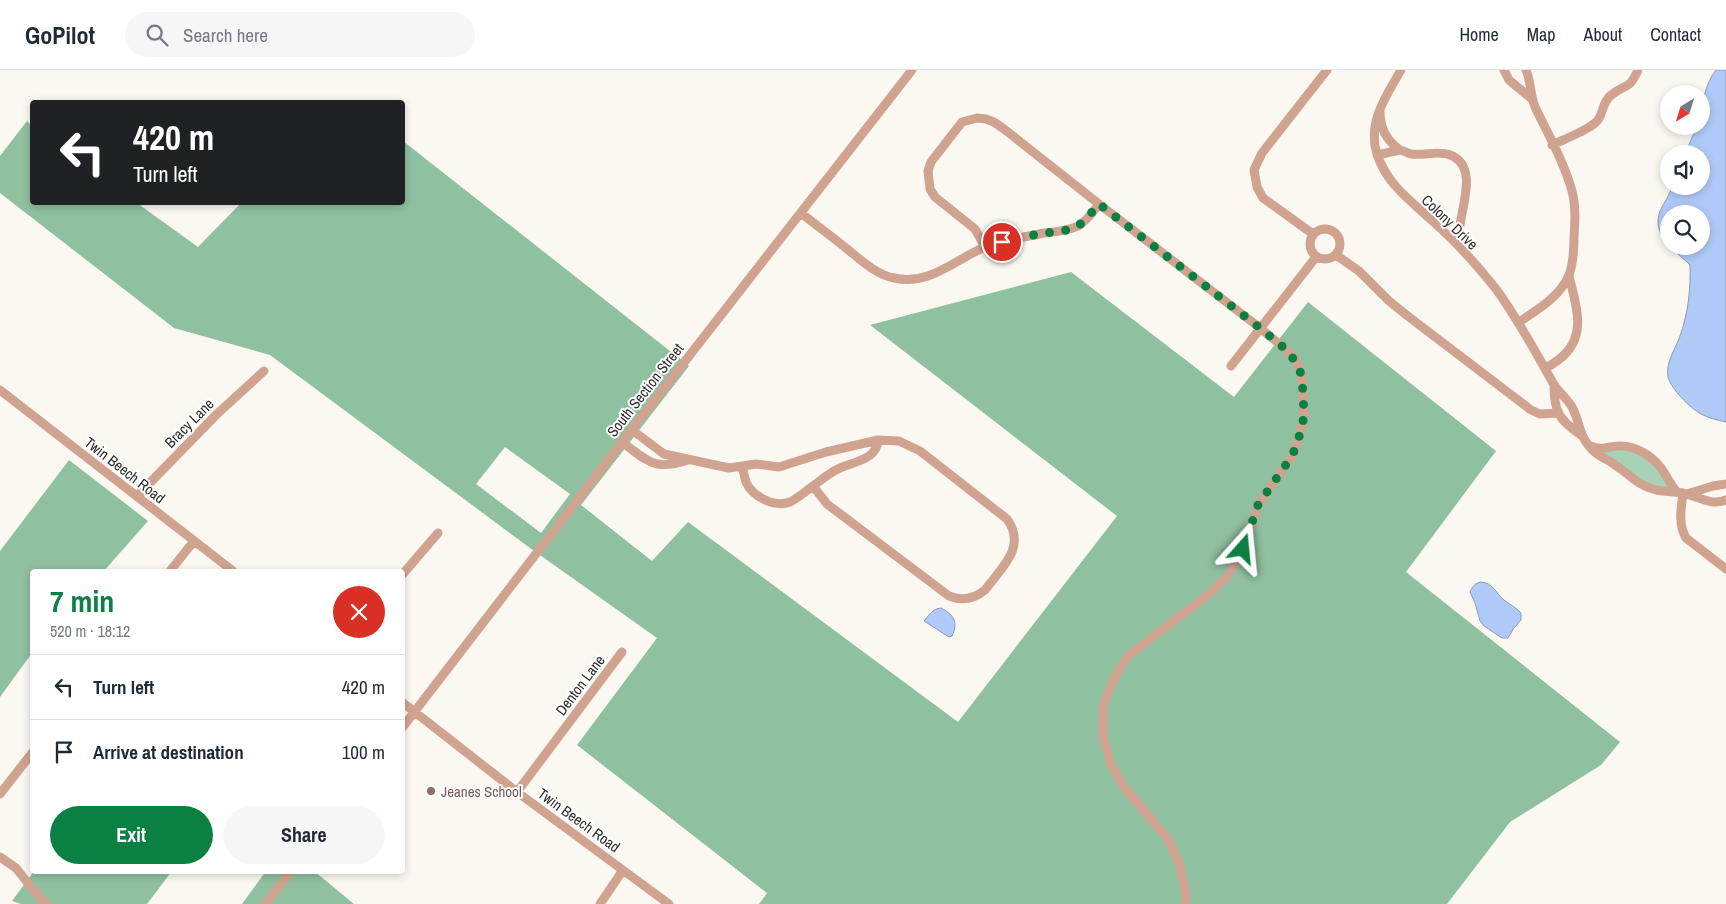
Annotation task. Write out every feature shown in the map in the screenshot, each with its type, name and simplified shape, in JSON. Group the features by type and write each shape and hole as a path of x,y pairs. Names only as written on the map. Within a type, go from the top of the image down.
{"street":[{"name":"South Section Street","path":"405,724 912,70"},
{"path":"1313,234 1264,198 1256,187 1254,170 1262,153 1327,70"},
{"name":"Colony Drive","path":"1401,70 1380,107 1375,120 1377,155 1382,168 1391,183 1408,202 1439,226 1461,248 1495,288 1519,322 1554,385 1572,407 1581,435"},
{"path":"1504,70 1509,80 1532,99"},
{"path":"1519,322 1541,308 1555,294 1568,276 1574,254 1575,224 1573,192 1532,99 1529,76 1526,70"},
{"path":"1552,145 1597,122 1606,100 1618,90 1629,86 1633,82 1638,70"},
{"path":"1380,107 1380,120 1385,134 1392,144 1400,150 1411,154 1449,154 1462,164 1466,171 1467,181 1459,234 1461,248"},
{"path":"985,247 976,229 935,197 930,189 928,171 931,162 962,122 977,118 994,122 1260,328 1289,352 1300,370 1304,417 1298,441 1292,456 1258,505 1243,549 1228,576 1210,593 1128,656 1113,680 1103,706 1103,736 1110,765 1124,787 1168,839 1180,866 1186,894 1185,904"},
{"path":"1377,155 1400,150"},
{"path":"801,213 871,267 883,274 896,278 915,280 940,272 985,247 1020,237 1067,230 1078,226 1099,204"},
{"path":"1320,229 1335,232 1341,246 1336,255 1329,260 1316,257 1310,244 1313,234 1320,229"},
{"path":"1336,255 1343,258 1390,301 1531,410 1540,414 1557,413"},
{"path":"1231,366 1316,257"},
{"path":"1546,368 1564,355 1573,344 1578,329 1578,316 1568,276"},
{"name":"Bracy Lane","path":"137,496 217,414 264,371"},
{"name":"Colony Drive","path":"1554,385 1554,401 1557,413 1562,421 1581,435 1602,458 1614,464 1631,479 1641,485 1682,493 1711,502 1726,500"},
{"name":"Twin Beech Road","path":"0,390 230,569"},
{"path":"632,430 664,454 729,468 756,464 779,467 826,452 878,440 900,441 920,451 1007,519 1014,529 1013,553 980,594 964,599 949,596 827,504 813,486"},
{"path":"742,466 745,480 750,488 764,499 781,504 790,501 835,470 859,463 877,447 878,440"},
{"path":"622,442 656,465 670,466 688,460"},
{"path":"1589,445 1603,449 1622,446 1638,450 1656,462 1682,493 1680,520 1682,531 1686,538 1726,569"},
{"path":"1682,493 1726,484"},
{"path":"405,572 438,533"},
{"path":"172,569 194,541"},
{"name":"Denton Lane","path":"517,792 622,652"},
{"name":"Twin Beech Road","path":"405,704 517,792 624,870 667,904"},
{"path":"0,794 30,756"},
{"path":"0,857 16,868 46,904"},
{"path":"600,904 624,870"},
{"path":"265,904 289,874"}],"green space":[{"path":"27,121 30,124 30,205 140,205 198,247 239,205 405,205 405,143 689,366 581,505 652,561 688,522 958,722 1117,516 870,325 1071,272 1234,397 1308,302 1496,451 1406,572 1620,742 1601,765 1510,822 1447,904 759,904 767,893 577,745 657,638 530,548 270,355 174,328 0,193 0,156","holes":["505,447 570,494 541,533 476,484"]},
{"path":"1630,449 1654,463 1668,485 1667,488 1649,485 1602,456 1603,452"},
{"path":"69,460 148,521 106,569 30,569 30,656 0,697 0,551"},
{"path":"32,874 170,874 147,904 21,904 12,901"},
{"path":"264,874 318,874 354,904 242,904"}],"water":[{"path":"1716,70 1726,70 1726,422 1701,414 1682,398 1668,377 1668,366 1679,338 1688,300 1690,265 1679,255 1710,255 1710,205 1663,205 1668,195 1710,195 1710,145 1689,145 1693,135 1710,135 1709,83"},
{"path":"1660,211 1660,230 1659,228"},
{"path":"1481,582 1491,586 1504,600 1521,613 1521,620 1508,638 1502,638 1484,626 1480,621 1470,592 1477,583"},
{"path":"941,608 954,619 954,631 952,636 949,637 924,621 933,611"}],"place":[{"name":"Jeanes School","path":"431,791"}],"route":[{"path":"1002,242 1020,237 1067,230 1078,226 1099,204 1260,328 1289,352 1297,362 1302,378 1304,417 1298,441 1292,456 1269,486 1258,505 1243,549"}]}
